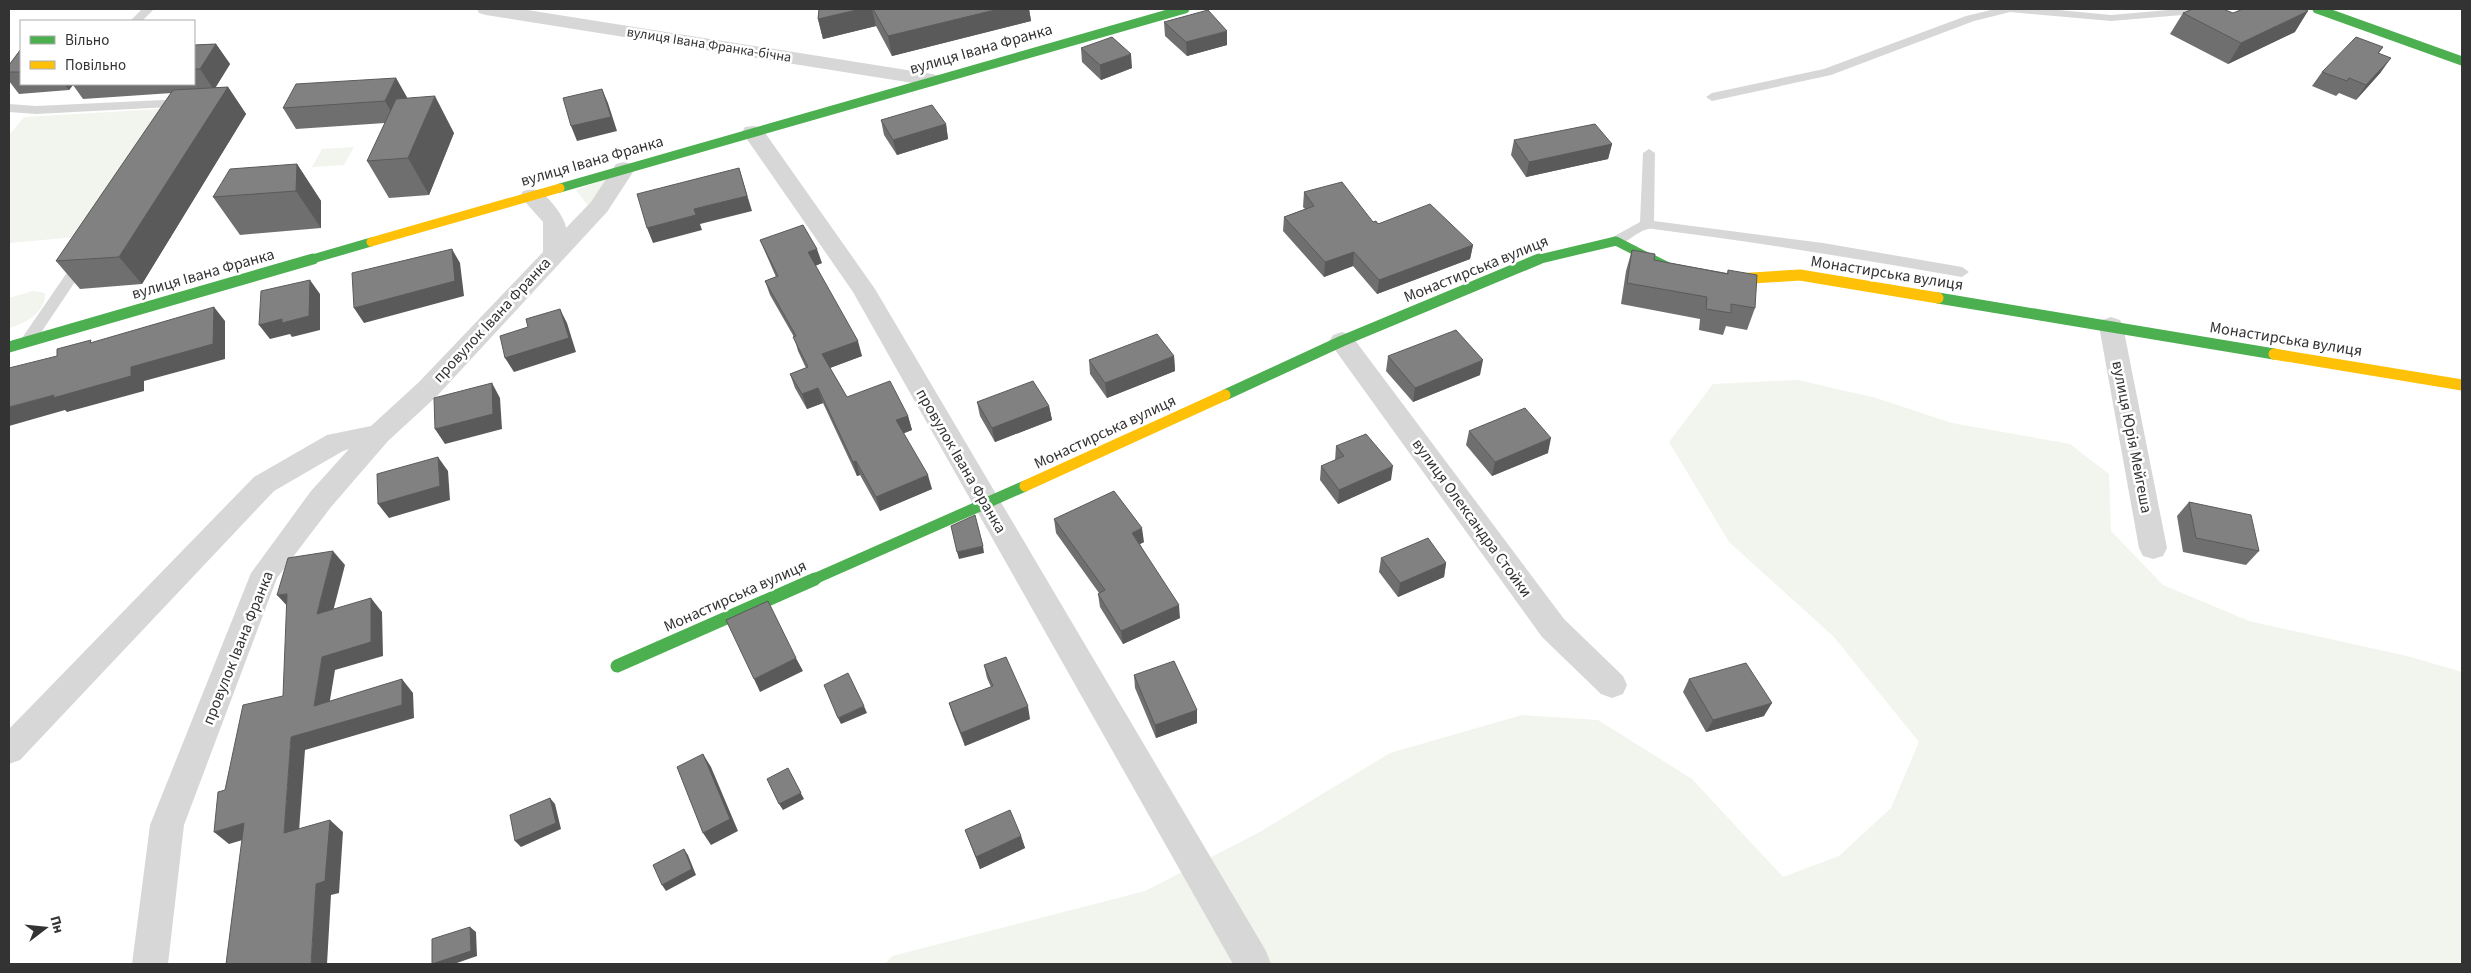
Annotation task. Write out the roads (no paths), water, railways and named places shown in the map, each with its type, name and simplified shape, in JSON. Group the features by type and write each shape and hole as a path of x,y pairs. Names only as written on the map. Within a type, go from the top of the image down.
{"street":[{"name":"вулиця Івана Франка-бічна","path":"486,9 932,80"},
{"name":"вулиця Івана Франка","path":"9,347 932,80 1185,9"},
{"path":"2317,9 2462,61"},
{"name":"провулок Івана Франка","path":"753,132 863,289 1253,964"},
{"name":"провулок Івана Франка","path":"150,964 167,825 265,573 321,499 378,434 428,389 599,207 624,169"},
{"name":"провулок Івана Франка","path":"532,196 554,220 555,254"},
{"path":"1616,241 1677,272"},
{"name":"Монастирська вулиця","path":"617,666 986,504 1342,341 1544,257 1616,241"},
{"name":"Монастирська вулиця","path":"1704,281 1800,275 2462,385"},
{"name":"вулиця Юрія Мейгеша","path":"2111,326 2153,548"},
{"name":"вулиця Олександра Стойки","path":"1342,341 1553,628 1612,685"},
{"path":"9,750 264,484 336,442 378,434"}],"lane":[{"path":"137,20 148,9"},
{"path":"1712,98 1827,72 1970,18 2008,9"},
{"path":"2013,9 2111,18 2218,9"},
{"path":"9,108 36,110 184,101 186,104 176,119"},
{"path":"1647,224 1649,153"},
{"path":"1616,241 1647,224 1823,248 1962,272"},
{"path":"28,342 91,246"}]}
